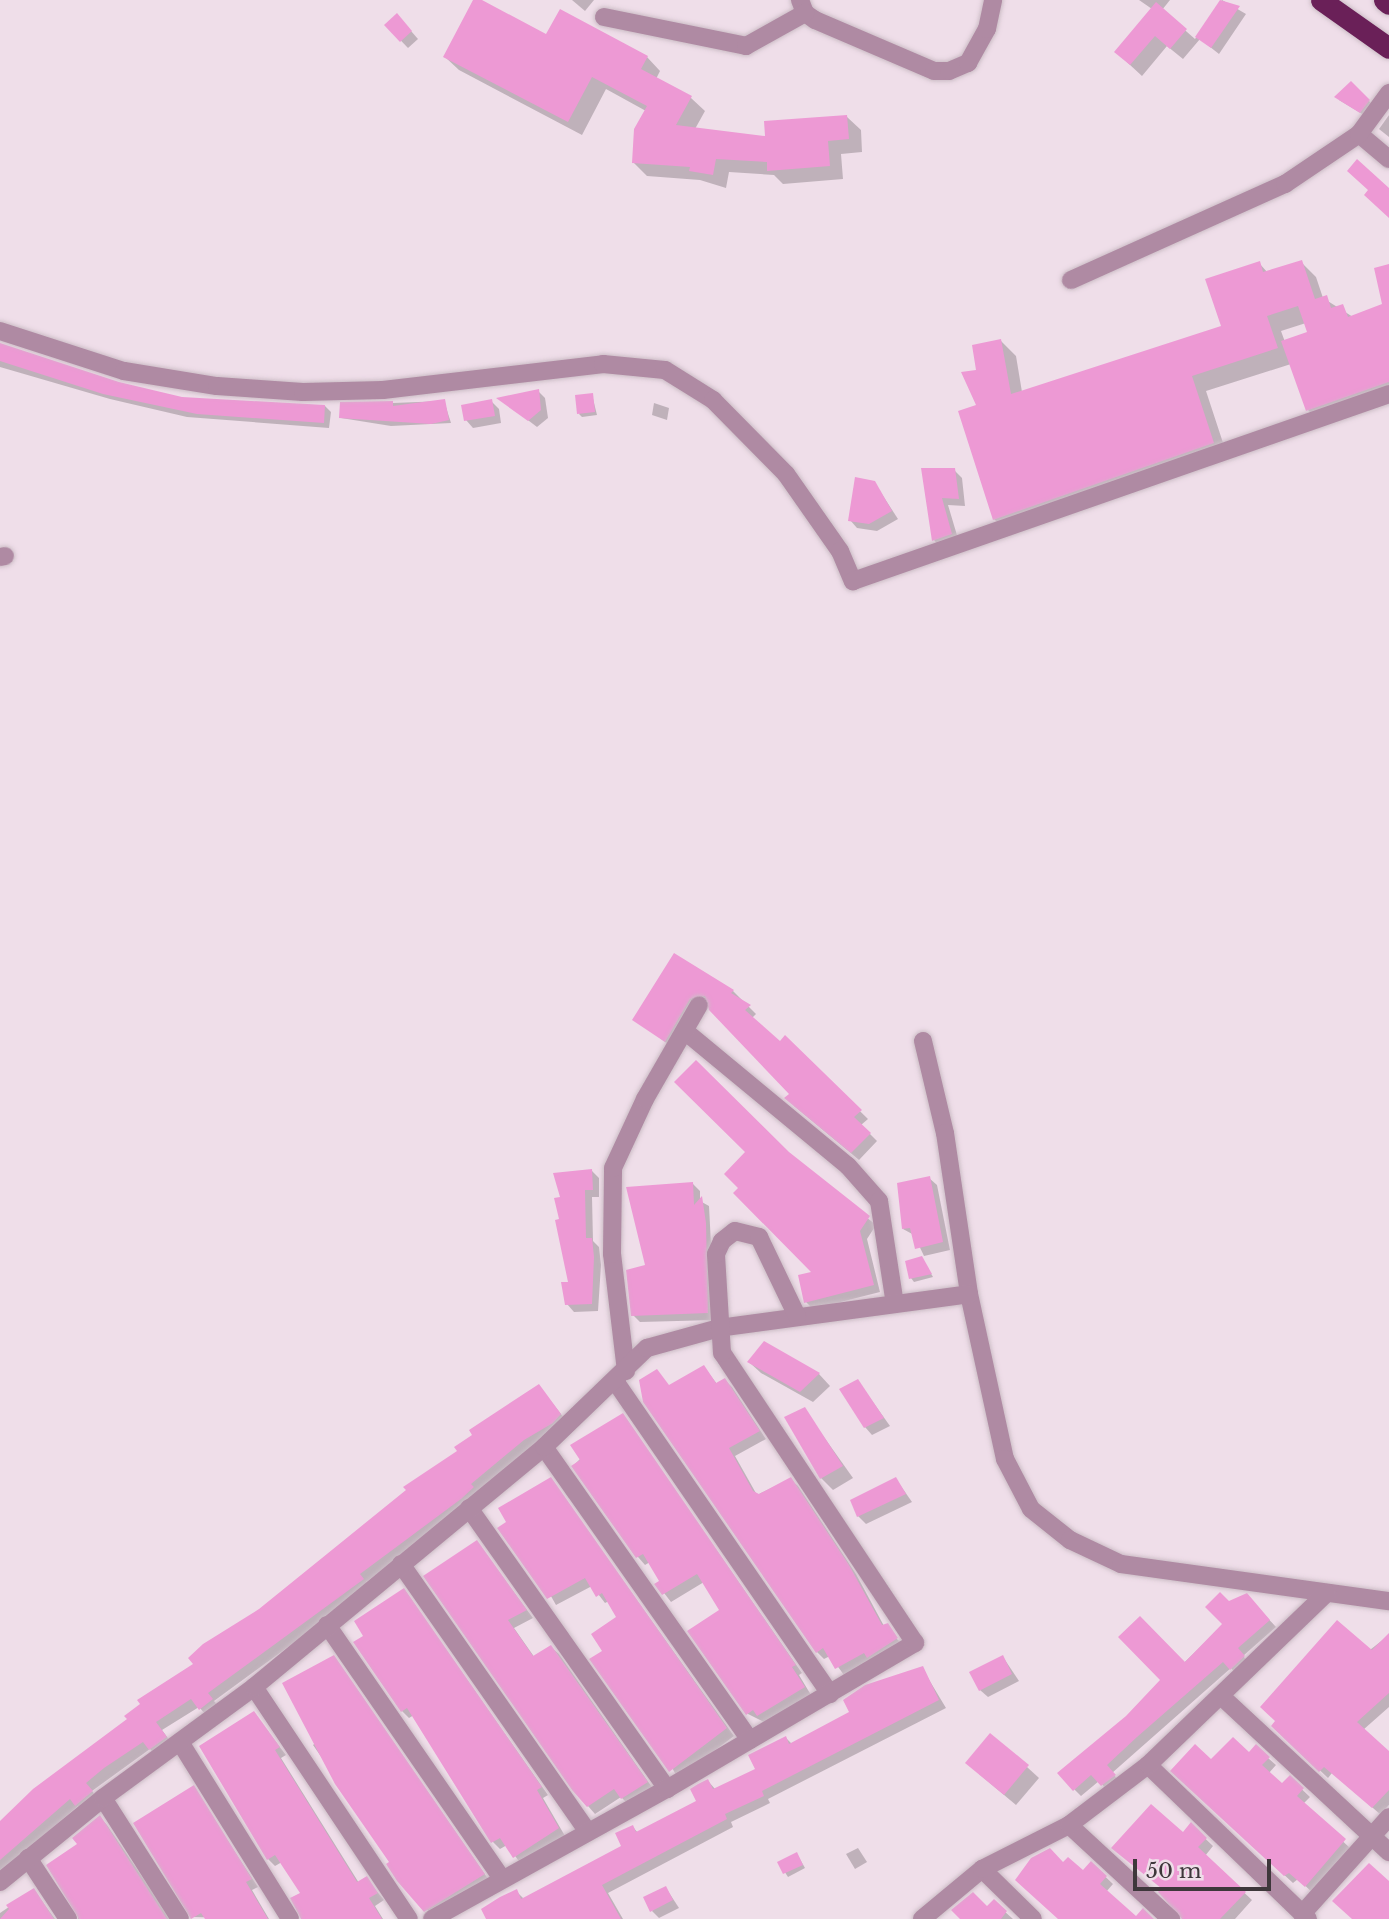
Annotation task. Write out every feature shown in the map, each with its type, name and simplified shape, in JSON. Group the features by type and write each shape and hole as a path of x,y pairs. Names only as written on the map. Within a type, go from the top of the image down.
{"highway":[{"path":"1321,0 1382,43"},
{"path":"1384,0 1389,4"}],"street":[{"path":"604,17 746,46 802,6 934,71 949,71 968,63 987,30 993,0"},
{"path":"1071,280 1285,184 1359,134 1389,93"},
{"path":"1359,134 1389,159"},
{"path":"0,331 124,371 217,386 303,392 383,390 603,364 665,370 713,400 786,474 840,551 853,581 1389,394"},
{"path":"699,1005 686,1032 645,1099 613,1168 612,1254 620,1376 830,1694"},
{"path":"686,1032 848,1166 879,1201 895,1304"},
{"path":"923,1041 945,1133 968,1294 1004,1459 1031,1509 1070,1540 1121,1564 1389,1601"},
{"path":"432,1919 667,1789 915,1643 722,1353 716,1254 722,1241 735,1231 748,1231 767,1248 797,1316"},
{"path":"0,1882 103,1798 254,1687 544,1447 647,1348 719,1328 968,1294"},
{"path":"544,1447 750,1740"},
{"path":"469,1508 667,1789"},
{"path":"401,1563 587,1831"},
{"path":"922,1919 982,1869 1069,1825 1148,1765 1222,1698 1328,1593"},
{"path":"327,1625 502,1879"},
{"path":"254,1687 409,1919"},
{"path":"1222,1698 1389,1852"},
{"path":"180,1742 290,1919"},
{"path":"1148,1765 1305,1916 1389,1817"},
{"path":"103,1798 180,1919"},
{"path":"1069,1825 1171,1919"},
{"path":"28,1858 68,1919"},
{"path":"982,1869 1033,1919"}],"building":[{"path":"473,0 482,0 546,34 560,9 648,56 641,69 692,96 676,125 765,136 764,121 847,115 849,139 828,141 830,166 767,171 767,162 716,159 713,175 689,171 690,167 632,163 634,129 647,106 592,77 568,122 443,57"},
{"path":"1220,0 1240,6 1211,48 1195,37"},
{"path":"1156,2 1187,29 1170,49 1155,36 1130,65 1114,52"},
{"path":"397,13 412,31 400,42 384,25"},
{"path":"1351,81 1370,100 1360,113 1334,97"},
{"path":"1357,159 1389,188 1389,218 1364,195 1368,190 1347,171"},
{"path":"1302,260 1315,299 1327,295 1331,308 1343,304 1348,317 1382,304 1374,268 1389,264 1389,382 1306,411 1281,341 1307,332 1298,306 1267,316 1278,348 1192,376 1214,443 993,520 958,411 976,405 961,372 976,370 972,345 1001,339 1011,394 1221,326 1205,279 1260,261 1263,272"},
{"path":"0,343 119,382 182,397 325,405 324,423 197,414 103,394 0,361"},
{"path":"539,389 541,410 528,421 496,398"},
{"path":"593,393 595,412 577,414 575,395"},
{"path":"445,399 449,420 431,424 339,418 340,402 393,401 393,406"},
{"path":"492,399 495,416 464,421 461,405"},
{"path":"921,468 955,468 959,499 942,498 952,534 932,541"},
{"path":"855,477 875,481 892,511 869,524 848,521"},
{"path":"674,953 734,990 731,993 751,1005 745,1010 780,1041 785,1035 862,1110 854,1117 871,1133 851,1153 784,1098 789,1094 709,1010 705,996 690,999 665,1042 632,1020"},
{"path":"696,1060 789,1152 870,1216 860,1231 874,1285 804,1303 798,1275 811,1272 733,1193 738,1188 724,1174 745,1152 674,1082"},
{"path":"592,1169 593,1190 585,1190 586,1238 592,1238 594,1257 592,1304 565,1305 561,1282 568,1282 555,1220 559,1219 554,1198 560,1197 553,1173"},
{"path":"930,1176 943,1242 915,1249 910,1228 902,1229 897,1183"},
{"path":"693,1182 694,1205 702,1196 706,1223 708,1313 631,1316 626,1270 645,1265 626,1187"},
{"path":"922,1256 932,1274 909,1279 905,1261"},
{"path":"764,1341 820,1373 800,1392 747,1362"},
{"path":"704,1365 716,1383 725,1378 760,1431 729,1448 753,1491 759,1494 791,1477 849,1565 882,1625 888,1623 898,1638 867,1658 864,1653 835,1669 823,1648 816,1653 643,1402 639,1380 657,1369 669,1385"},
{"path":"858,1379 884,1418 864,1428 839,1389"},
{"path":"539,1384 561,1414 553,1423 524,1440 471,1484 474,1487 461,1499 360,1574 364,1579 208,1693 213,1699 199,1710 191,1699 156,1722 167,1737 149,1750 143,1742 104,1768 86,1783 93,1791 75,1806 70,1799 0,1860 0,1821 33,1789 127,1719 124,1716 140,1704 137,1700 193,1664 188,1658 203,1644 259,1609 406,1490 403,1487 457,1451 454,1447 472,1435 469,1430"},
{"path":"805,1407 843,1466 820,1479 784,1417"},
{"path":"623,1413 796,1665 792,1667 805,1687 757,1716 753,1710 746,1715 687,1631 719,1610 697,1574 662,1595 654,1584 659,1581 643,1554 636,1558 571,1466 580,1460 570,1445"},
{"path":"551,1477 727,1728 669,1772 589,1659 602,1651 591,1634 616,1617 602,1593 596,1597 585,1578 547,1599 497,1528 506,1522 498,1508"},
{"path":"896,1477 906,1494 857,1517 850,1500"},
{"path":"477,1540 527,1610 508,1620 533,1656 551,1645 648,1782 621,1799 614,1789 587,1807 572,1790 423,1576"},
{"path":"404,1588 542,1787 537,1790 559,1828 513,1858 500,1838 491,1843 407,1708 401,1712 353,1642 363,1636 354,1621"},
{"path":"1220,1592 1229,1601 1247,1593 1270,1620 1238,1648 1245,1656 1230,1670 1223,1662 1137,1737 1107,1765 1116,1775 1101,1786 1091,1775 1073,1791 1057,1773 1126,1716 1160,1680 1118,1637 1140,1616 1185,1662 1222,1624 1205,1607"},
{"path":"1337,1620 1372,1650 1389,1633 1389,1693 1357,1722 1389,1751 1389,1790 1372,1808 1324,1767 1319,1772 1271,1726 1275,1721 1260,1707"},
{"path":"334,1655 485,1874 424,1912 397,1881 386,1864 389,1862 335,1784 282,1683"},
{"path":"1003,1655 1012,1674 979,1691 969,1672"},
{"path":"923,1666 939,1700 762,1791 764,1796 725,1814 727,1819 602,1885 621,1919 486,1919 481,1909 500,1897 517,1889 521,1899 621,1846 615,1833 633,1825 636,1832 696,1801 690,1789 698,1784 708,1779 713,1789 755,1769 748,1755 786,1736 789,1744 849,1712 843,1700 865,1685"},
{"path":"254,1711 280,1747 275,1750 357,1882 367,1876 378,1893 369,1898 382,1919 301,1919 290,1898 300,1893 275,1855 267,1860 199,1746"},
{"path":"990,1733 1029,1765 1004,1795 965,1763"},
{"path":"1233,1737 1249,1752 1256,1744 1270,1757 1262,1765 1282,1783 1290,1775 1304,1788 1297,1796 1346,1839 1305,1887 1289,1873 1284,1876 1170,1771 1195,1744 1211,1759"},
{"path":"194,1785 252,1879 246,1882 268,1919 205,1919 201,1913 191,1919 133,1823"},
{"path":"1151,1804 1183,1832 1191,1822 1207,1838 1198,1847 1246,1892 1220,1919 1182,1919 1158,1892 1161,1888 1111,1848"},
{"path":"100,1815 167,1919 79,1919 46,1865 77,1844 72,1838"},
{"path":"1050,1848 1063,1862 1068,1857 1083,1870 1091,1861 1107,1876 1100,1884 1136,1916 1143,1908 1154,1919 1058,1919 1015,1880 1031,1858"},
{"path":"797,1852 803,1865 783,1874 777,1862"},
{"path":"1369,1863 1389,1881 1389,1919 1352,1919 1332,1901"},
{"path":"666,1886 673,1900 650,1912 643,1897"},
{"path":"34,1888 54,1919 0,1919 9,1909 6,1905"},
{"path":"973,1892 987,1906 994,1899 1007,1911 1001,1919 960,1919 951,1910"}]}
